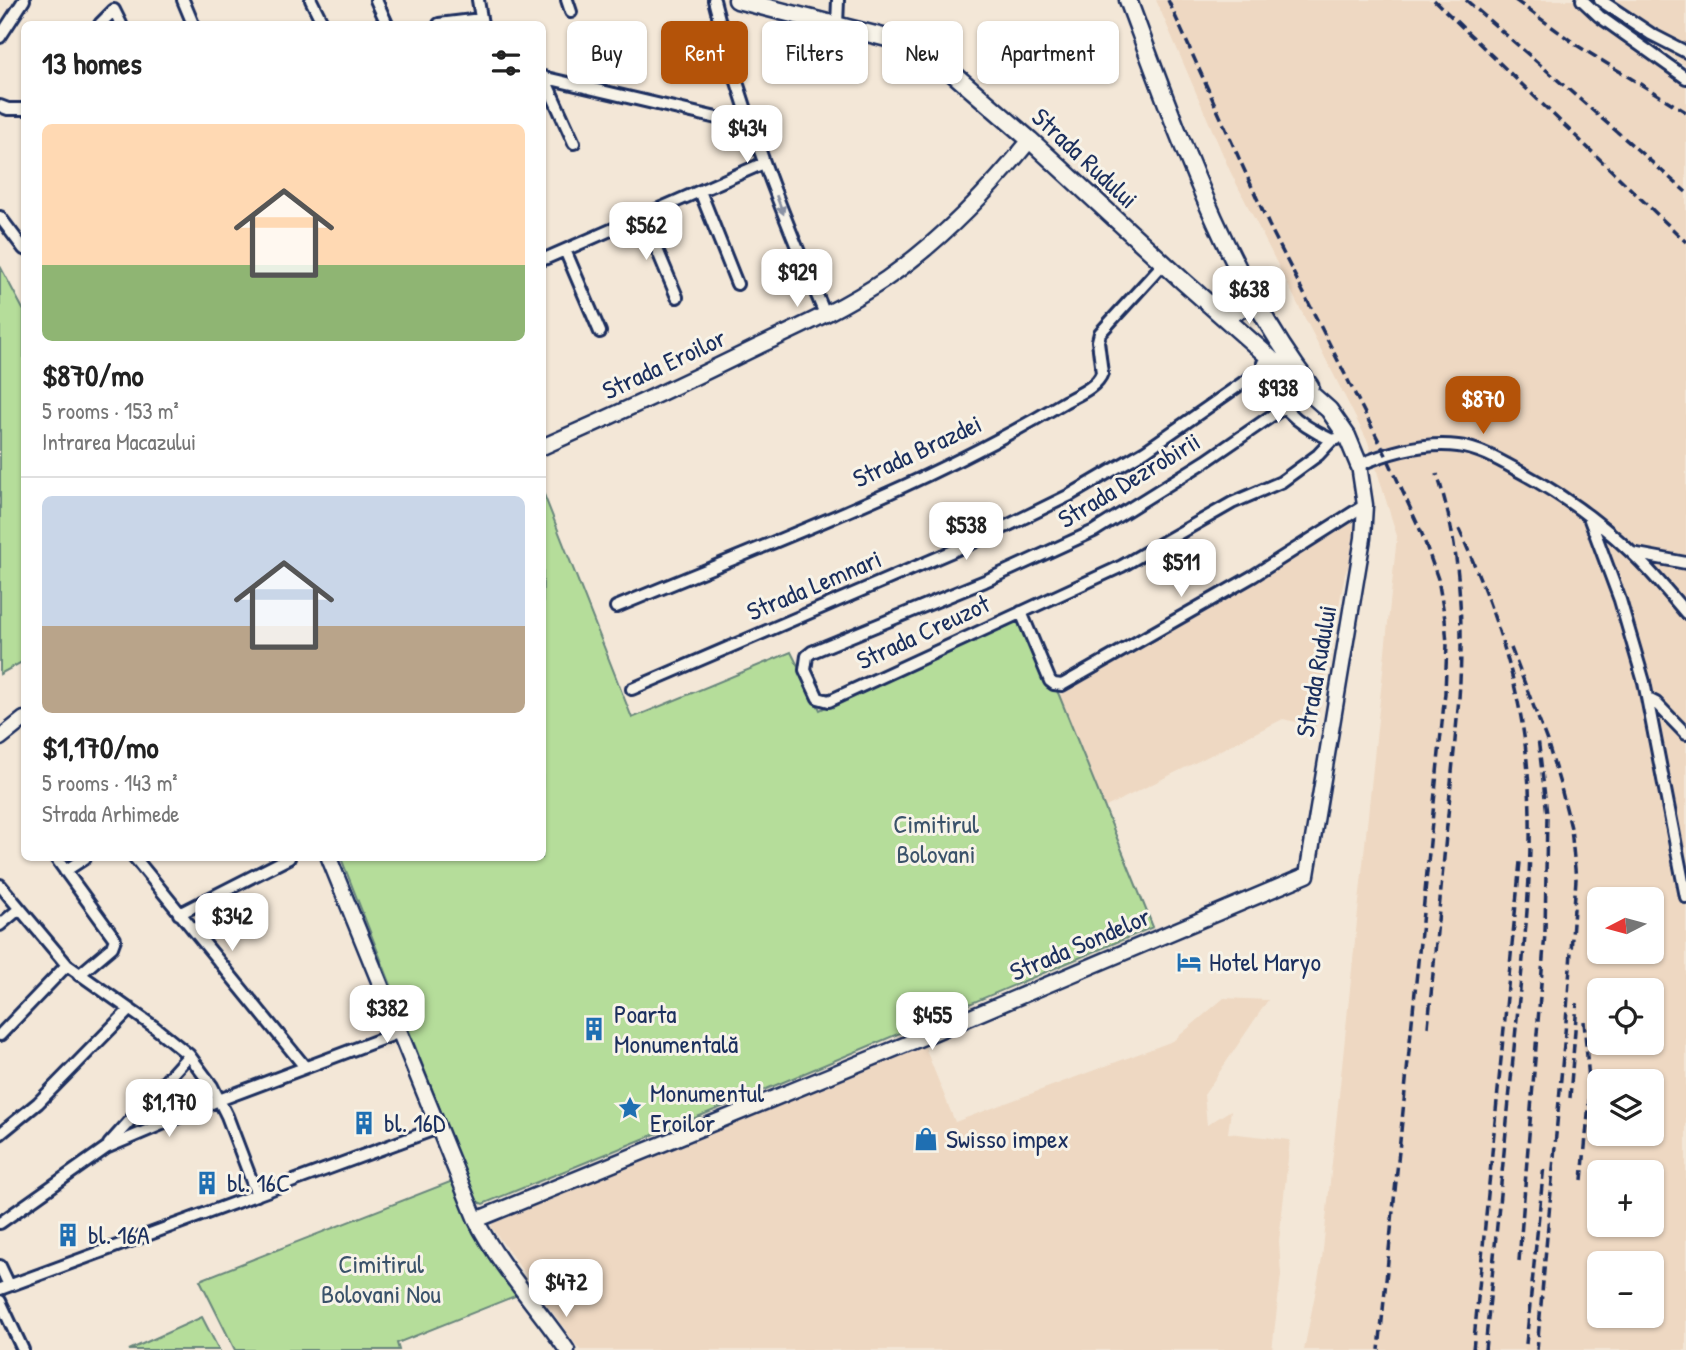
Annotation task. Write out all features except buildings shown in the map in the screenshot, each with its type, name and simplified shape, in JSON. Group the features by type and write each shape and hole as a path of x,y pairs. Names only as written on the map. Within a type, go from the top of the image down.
{"main road":[{"name":"Strada Rudului","path":"737,0 821,21"},
{"path":"1128,0 1197,176 1233,257 1291,358 1329,410"},
{"name":"Strada Rudului","path":"868,33 925,53 961,79 1030,139 1329,410 1340,438 1359,465"},
{"path":"1225,317 1257,301"}],"street":[{"path":"0,37 24,0"},
{"path":"183,0 192,21"},
{"path":"312,0 322,21"},
{"path":"376,0 386,21"},
{"path":"478,0 481,21"},
{"path":"567,0 571,12"},
{"path":"714,0 730,60 764,163 825,314"},
{"path":"837,21 838,0"},
{"path":"1582,0 1599,16 1686,78"},
{"path":"1600,0 1651,34 1686,52"},
{"path":"102,21 115,5"},
{"path":"546,78 751,126"},
{"path":"546,84 573,143"},
{"path":"0,106 21,109"},
{"name":"Strada Eroilor","path":"546,442 695,378 858,296 913,259 943,233 1000,177 1030,139"},
{"path":"546,258 764,163"},
{"path":"700,191 737,284"},
{"path":"643,216 677,297"},
{"path":"0,217 21,245"},
{"path":"565,250 600,332"},
{"name":"Strada Brazdei","path":"616,607 932,473 1045,414 1095,384 1102,373 1098,341 1100,333 1164,263"},
{"path":"1261,350 1264,368 1275,397 1283,408 1304,425 1340,438"},
{"name":"Strada Lemnari","path":"632,689 974,542 1070,495 1157,443 1264,368"},
{"name":"Strada Dezrobirii","path":"823,701 818,698 805,670 807,656 812,652 985,581 1094,531 1206,461 1283,408"},
{"name":"Strada Creuzot","path":"823,701 838,697 1122,566 1232,503 1272,488 1340,438"},
{"path":"1359,465 1386,455 1432,446 1470,448 1523,473 1589,517 1632,553 1686,613"},
{"name":"Strada Rudului","path":"1307,875 1361,552 1365,505 1359,465"},
{"path":"1021,612 1050,681 1062,685 1254,576 1365,505"},
{"path":"1589,517 1628,625 1648,699 1686,897"},
{"path":"1632,553 1686,563"},
{"path":"1648,699 1656,703 1686,734"},
{"path":"0,737 21,726"},
{"path":"57,861 115,939 113,947 79,975"},
{"path":"65,871 80,861"},
{"path":"137,861 305,1067"},
{"path":"179,914 283,861"},
{"path":"330,861 476,1220 505,1268 567,1350"},
{"name":"Strada Sondelor","path":"476,1220 914,1041 1307,875"},
{"path":"0,885 67,965 131,1009 188,1055 201,1070 219,1100 257,1195"},
{"path":"0,925 19,909"},
{"path":"0,1035 67,965"},
{"path":"0,1134 38,1103 131,1009"},
{"path":"0,1223 106,1148 219,1100 400,1032"},
{"path":"106,1148 188,1055"},
{"path":"0,1266 4,1287 438,1128"},
{"path":"0,1301 23,1350"}],"shaded area":[{"path":"1156,0 1581,0 1686,74 1686,1350 1304,1350 1322,1259 1397,536 1368,442 1230,171"},
{"path":"1591,0 1686,0 1686,66"},
{"path":"1352,520 1355,530 1353,557 1345,574 1316,727 1283,719 1104,808 1059,695"},
{"path":"1224,998 1268,1000 1204,1095 1207,1125 1231,1110 1228,1133 1290,1140 1279,1241 1281,1275 1272,1350 580,1350 491,1227 496,1215 924,1045 955,1122 1173,1041"}],"green space":[{"path":"0,266 21,305 21,663 0,674"},
{"name":"Cimitirul Bolovani","path":"546,500 632,718 791,652 820,710 1019,617 1059,695 1153,927 483,1204 476,1201 342,861 546,861"},
{"name":"Cimitirul Bolovani Nou","path":"455,1180 471,1229 480,1245 520,1294 397,1343 399,1350 235,1350 200,1280"},
{"path":"202,1317 219,1350 129,1350"}],"railway":[{"path":"1168,0 1269,225 1386,455 1422,534 1438,579 1445,619 1445,693 1379,1350"},
{"path":"1434,0 1686,242"},
{"path":"1466,0 1686,192"},
{"path":"1515,0 1578,46 1686,112"},
{"path":"1428,1027 1459,698 1461,642 1456,557 1437,474"},
{"path":"1459,529 1490,604 1514,683 1524,736 1530,811 1526,925 1485,1350"},
{"path":"1511,648 1547,741 1560,784 1571,828 1576,879 1537,1350"},
{"path":"1519,1261 1545,933 1547,814 1538,738"},
{"path":"1473,1350 1520,862"},
{"path":"1570,1098 1577,1003"},
{"path":"1582,1180 1590,1092 1584,1021"},
{"path":"1526,1344 1544,1165"}],"place":[{"name":"Hotel Maryo","path":"1189,962"},
{"name":"Poarta Monumentală","path":"594,1029"},
{"name":"Monumentul Eroilor","path":"630,1108"},
{"name":"bl. 16D","path":"364,1123"},
{"name":"Swisso impex","path":"926,1139"},
{"name":"bl. 16C","path":"207,1183"},
{"name":"bl. 16A","path":"68,1235"}]}
